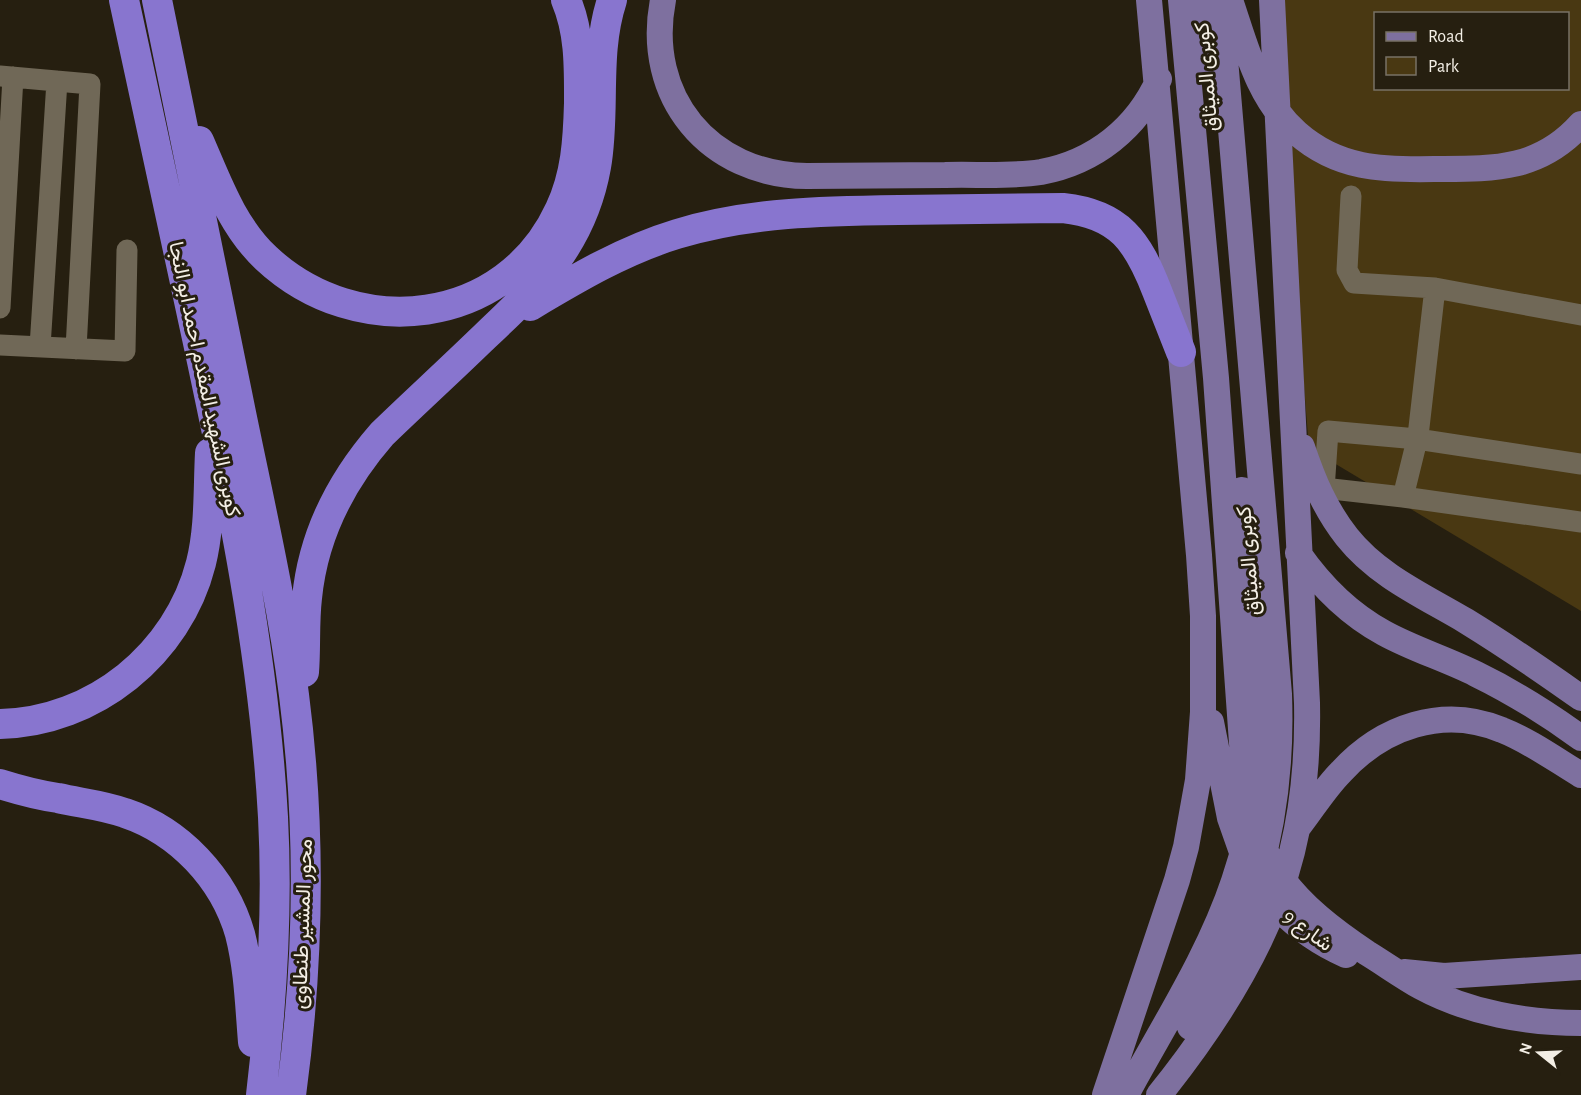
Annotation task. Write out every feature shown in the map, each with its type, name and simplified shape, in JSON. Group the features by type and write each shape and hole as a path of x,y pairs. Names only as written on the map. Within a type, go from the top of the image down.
{"highway":[{"name":"كوبرى الشهيد المقدم احمد ابو النجا","path":"124,0 232,503 250,606 269,760"},
{"name":"كوبرى الشهيد المقدم احمد ابو النجا","path":"157,0 282,616 300,752"},
{"path":"175,86 230,211 252,243 279,269 310,290 364,309 402,313 441,308 478,294 518,266 539,244 550,228 567,192 577,154 579,58 574,21 566,0"},
{"path":"300,752 307,598 315,553 331,510 353,470 382,434 531,292 568,244 585,206 596,167 599,146 601,53 607,15 612,0"},
{"path":"496,325 594,268 675,235 731,220 770,214 818,211 1063,208 1098,216 1118,228 1135,245 1147,265 1181,352"},
{"path":"0,724 49,717 69,711 105,693 138,668 153,653 177,620 195,583 205,543 211,402"},
{"name":"محور المشير طنطاوى","path":"291,1095 298,1034 305,924 305,833 300,752"},
{"name":"محور المشير طنطاوى","path":"259,1095 271,993 274,935 273,830 269,760"},
{"path":"0,784 23,791 116,810 144,821 162,830 185,848 204,868 215,882 233,915 241,941 246,968 259,1095"}],"main road":[{"path":"663,0 659,32 660,49 667,81 686,117 702,136 721,152 743,164 774,174 807,176 1022,174 1074,163 1106,145 1144,106 1157,83 1166,57 1179,0"},
{"path":"1105,1095 1167,913 1186,847 1199,768 1203,678 1202,585 1149,0"},
{"path":"1179,0 1216,378 1244,771 1250,809 1262,845 1297,897 1328,926 1394,970 1440,996 1472,1007 1518,1018 1581,1023"},
{"name":"كوبرى الميثاق","path":"1157,1095 1202,979 1244,850 1257,784 1261,716 1260,683 1199,0"},
{"name":"كوبرى الميثاق","path":"1126,1095 1202,979 1239,930 1267,844 1277,784 1279,694 1220,0"},
{"path":"1230,0 1253,66 1266,96 1275,109 1297,133 1323,151 1353,164 1384,169 1500,168 1540,155 1567,137 1581,124"},
{"path":"1157,1095 1204,1034 1267,925 1285,878 1298,829 1306,771 1308,714 1272,0"},
{"path":"1293,420 1326,507 1348,538 1375,565 1406,588 1502,643 1581,698"},
{"path":"1261,481 1298,552 1322,584 1359,617 1402,642 1450,661 1507,690 1581,738"},
{"name":"شارع 9","path":"1203,678 1230,818 1243,856 1263,891 1290,921 1324,944 1362,962 1394,970 1444,976 1581,967"},
{"path":"1298,829 1335,778 1365,749 1393,732 1424,722 1456,719 1488,724 1518,738 1581,775"}],"street":[{"path":"0,308 6,76 90,84 76,349"},
{"path":"40,347 57,81"},
{"path":"1351,196 1347,270 1354,283 1435,288 1581,315"},
{"path":"0,345 125,351 127,250"},
{"path":"1403,497 1417,439 1435,288"},
{"path":"1581,464 1417,439 1328,431 1321,490 1403,497 1581,522"}],"green space":[{"path":"1273,0 1581,0 1581,611 1309,448"}]}
